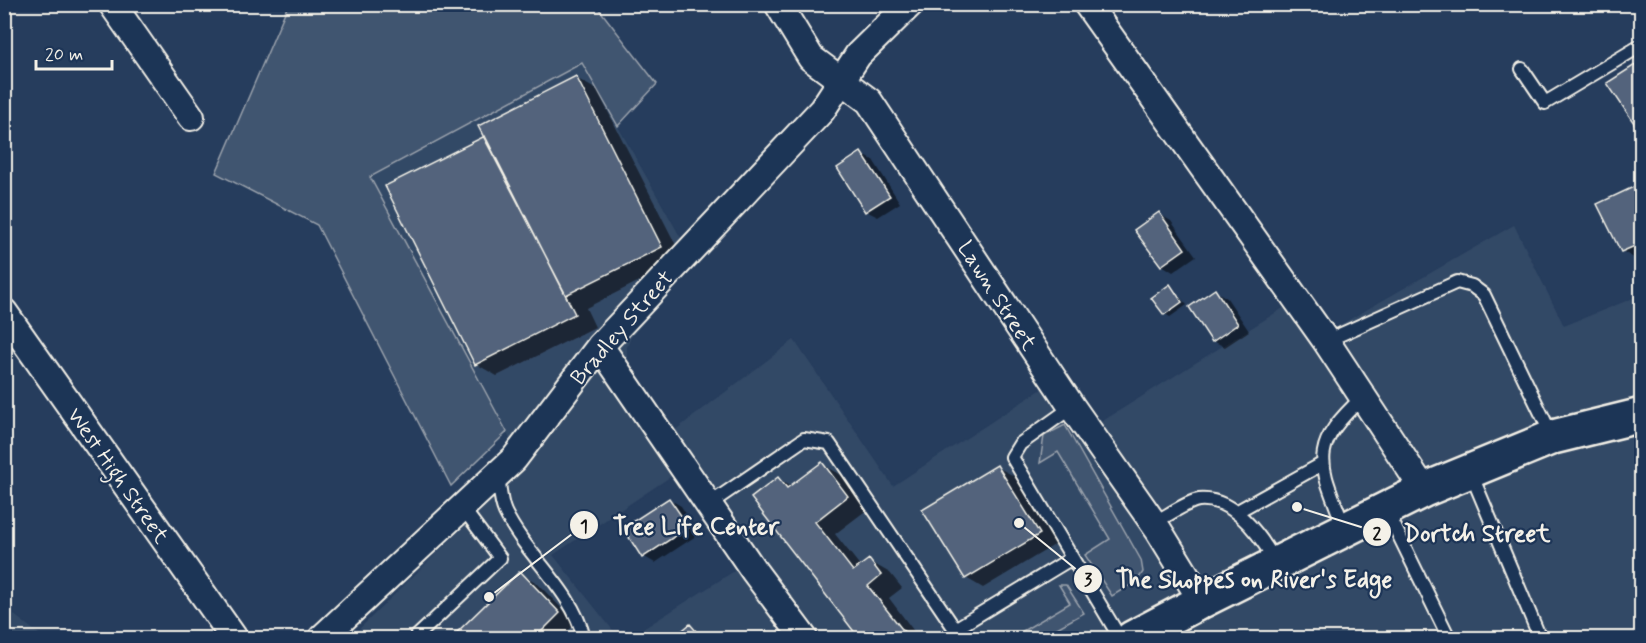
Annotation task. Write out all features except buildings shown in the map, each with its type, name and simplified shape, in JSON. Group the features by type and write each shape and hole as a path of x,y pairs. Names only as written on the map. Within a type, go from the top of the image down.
{"highway":[{"path":"1132,639 1202,601 1424,490 1553,437 1641,414"}],"street":[{"path":"112,4 191,117"},
{"name":"Lawn Street","path":"778,4 811,58 869,101 1072,407 1153,523 1202,601"},
{"name":"Bradley Street","path":"322,639 514,459 600,346 822,110 858,55 910,4"},
{"path":"1087,4 1326,341 1424,490"},
{"name":"West High Street","path":"4,312 234,639"},
{"path":"600,346 708,505 804,639"}],"lane":[{"path":"1522,69 1545,103 1641,45"},
{"path":"1326,341 1457,282 1472,286 1484,295 1553,437"},
{"path":"1345,531 1322,464 1321,453 1328,438 1347,412 1363,397"},
{"path":"1072,407 1020,444 1012,458 1120,639"},
{"path":"708,505 804,439 829,443 958,634 1072,558"},
{"path":"1236,512 1322,464"},
{"path":"1470,471 1540,639"},
{"path":"498,473 504,511 568,600 581,623 584,639"},
{"path":"1153,523 1198,500 1220,504 1236,512 1265,543 1277,564"},
{"path":"415,639 500,558 462,507"},
{"path":"1386,510 1449,639"}],"shaded area":[{"path":"288,5 596,5 657,84 618,126 582,63 370,177 507,432 451,486 317,225 216,173"},
{"path":"582,63 695,263 631,337 627,347 627,358 632,368 674,431 794,340 893,486 1042,389 1074,439 1288,305 1314,340 1514,225 1564,326 1641,295 1641,638 629,638 736,570 673,475 553,555 619,638 350,638 525,467 370,178"},
{"path":"1065,425 1141,560 1143,572 1137,581 1112,596 1085,555 1110,539 1058,452 1040,463 1044,436"},
{"path":"1059,585 1066,585 1084,613 1039,638 1011,638 1070,603"},
{"path":"5,608 44,638 5,638"}],"place":[{"name":"Dortch Street","path":"1297,507"},
{"name":"The Shoppes on River's Edge","path":"1019,523"},
{"name":"Tree Life Center","path":"489,597"}]}
